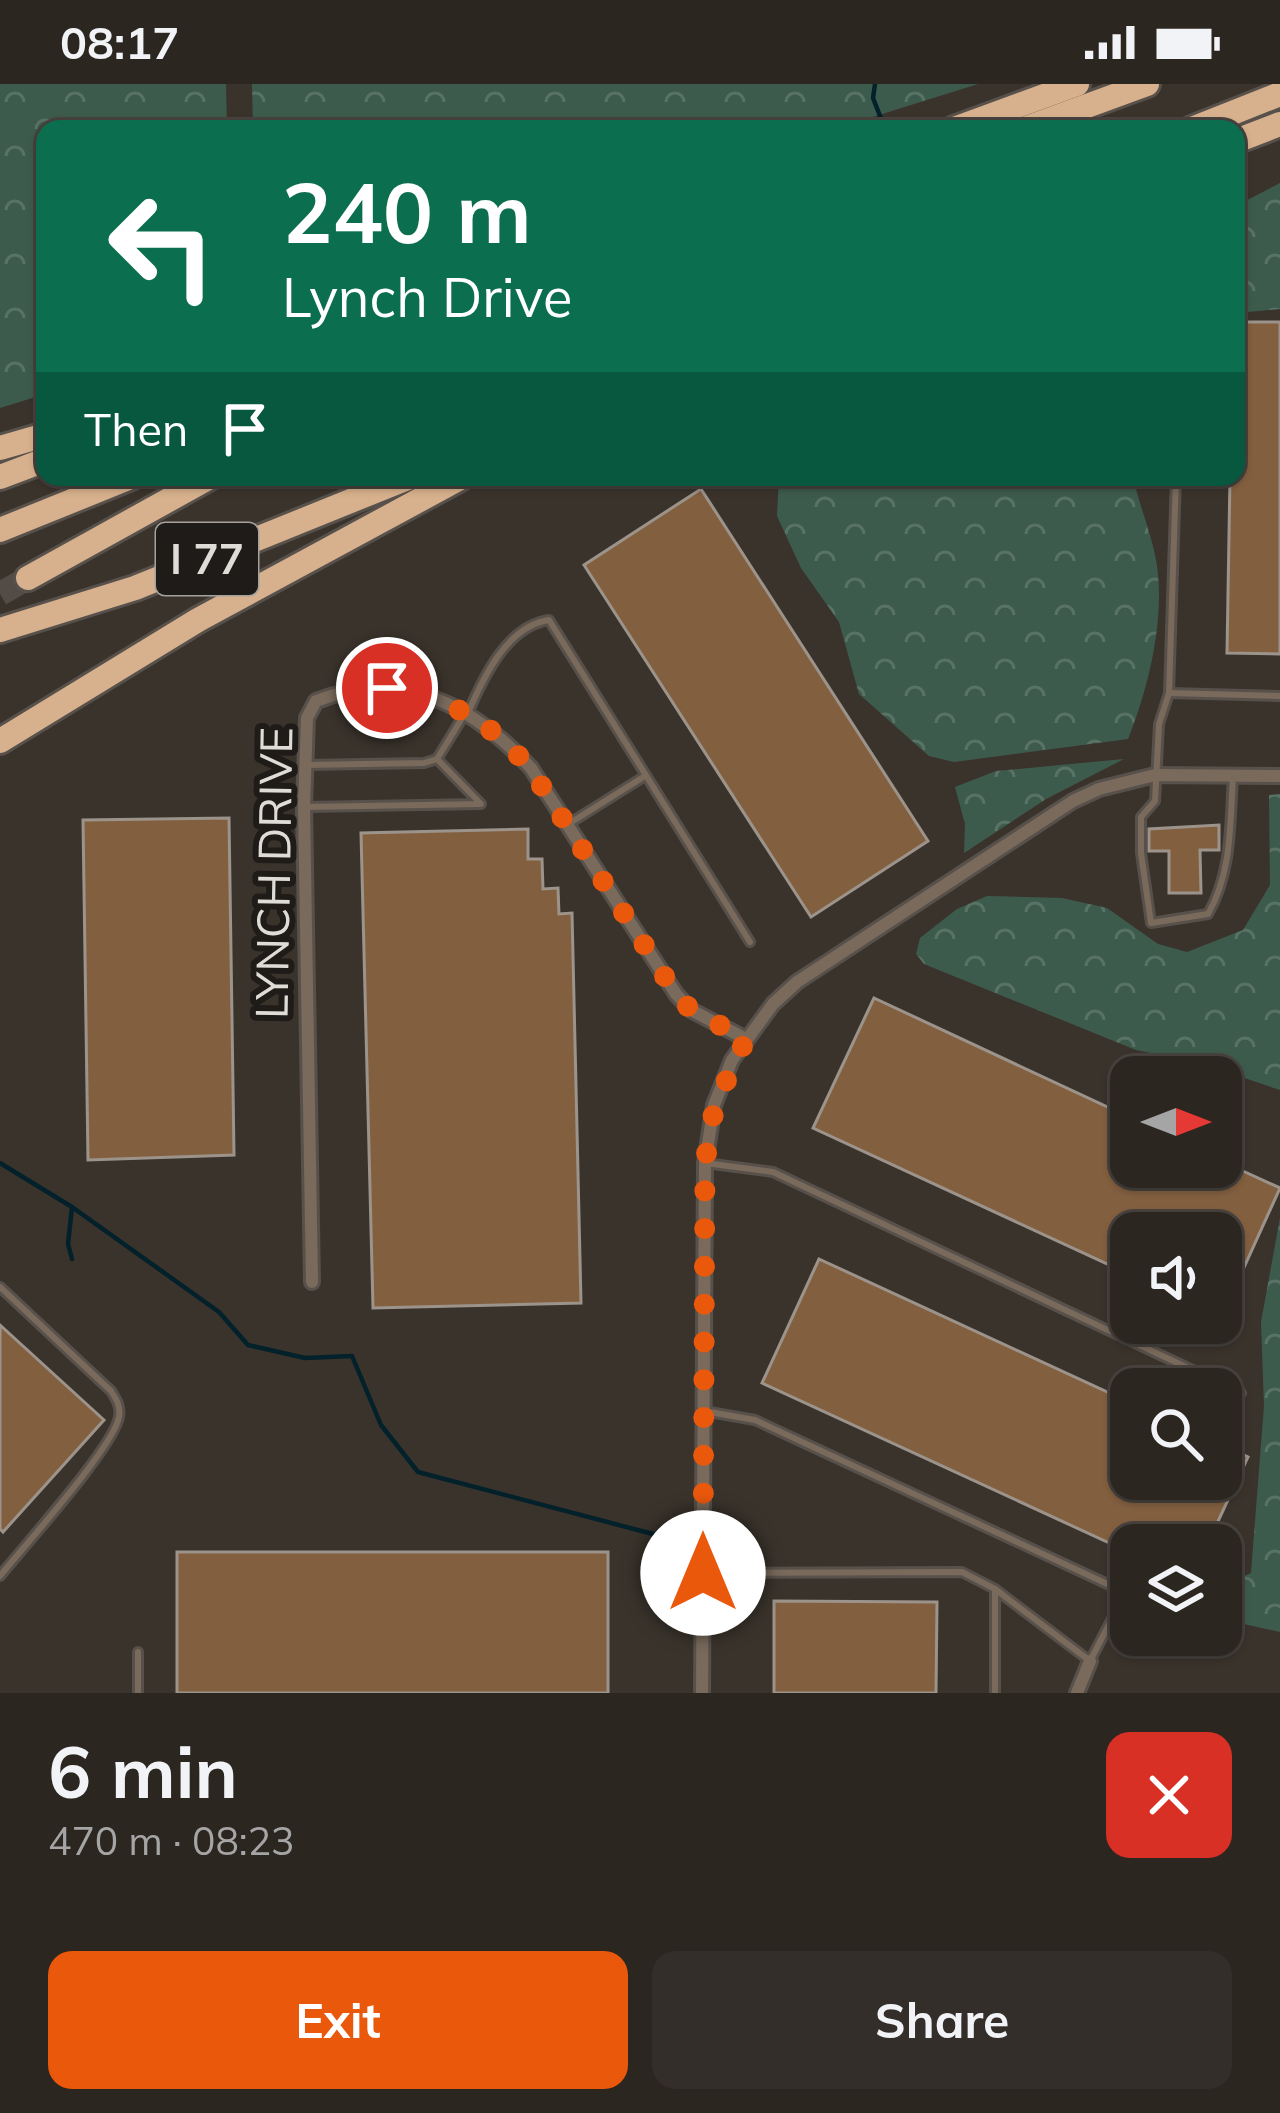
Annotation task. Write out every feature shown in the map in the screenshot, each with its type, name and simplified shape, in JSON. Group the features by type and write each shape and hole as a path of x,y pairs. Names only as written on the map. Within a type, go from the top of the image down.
{"highway":[{"path":"979,120 1078,84"},
{"path":"1049,120 1147,84"},
{"path":"1215,120 1280,94"},
{"path":"1245,138 1280,124"},
{"path":"0,448 36,438"},
{"path":"0,477 36,463"},
{"name":"I 77","path":"0,530 109,486"},
{"name":"I 77","path":"28,578 194,486"},
{"name":"I 77","path":"0,630 135,588 388,486"},
{"path":"0,740 198,620 444,486"}],"street":[{"name":"LYNCH DRIVE","path":"312,1282 304,807 310,707 316,701 345,690 406,692 447,702 501,736 530,768 676,994 691,1010 746,1039"},
{"path":"702,1693 705,1162 715,1105 746,1039 797,982 1073,801 1127,780 1155,775 1280,776"},
{"path":"1077,1693 1090,1661"}],"lane":[{"path":"1176,486 1169,693 1159,724 1155,801 1142,817 1141,853 1151,923 1208,914 1214,905 1223,887 1233,775"},
{"path":"305,765 437,759 509,644 540,621 549,620 750,942"},
{"path":"1169,693 1280,696"},
{"path":"304,807 481,804 437,759"},
{"path":"567,825 646,776"},
{"path":"705,1162 773,1172 1188,1368"},
{"path":"0,1287 102,1382 118,1403 117,1424 80,1478 0,1576"},
{"path":"704,1411 755,1420 1110,1586"},
{"path":"703,1573 962,1572 995,1589 1090,1661 1110,1626"},
{"path":"995,1589 995,1693"},
{"path":"138,1652 138,1693"}],"green space":[{"path":"0,84 226,84 227,120 36,120 36,397 0,408"},
{"path":"252,84 978,84 863,120 253,120"},
{"path":"1280,183 1280,309 1245,312 1245,201"},
{"path":"779,486 1135,486 1156,560 1159,604 1149,674 1128,739 954,762 929,756 859,694 839,622 801,568 777,516"},
{"path":"1124,759 1046,799 964,853 965,824 955,787 996,771"},
{"path":"1280,794 1280,1090 1242,1077 1242,1056 1166,1056 1136,1050 924,964 916,954 920,938 957,909 987,896 1062,898 1107,908 1158,944 1187,952 1243,930 1270,885 1269,795"},
{"path":"1280,1218 1280,1632 1242,1624 1242,1577 1251,1573 1264,1406 1261,1322"}],"building":[{"path":"1245,322 1280,322 1280,654 1227,653 1230,486 1245,486"},
{"path":"701,489 928,841 811,917 584,565"},
{"path":"229,818 234,1155 88,1160 83,820"},
{"path":"1219,825 1219,850 1200,850 1201,893 1169,893 1169,851 1149,851 1149,829"},
{"path":"528,829 528,859 542,859 543,889 558,888 559,914 572,913 581,1303 373,1308 361,833"},
{"path":"874,998 1110,1108 1110,1188 1242,1188 1242,1171 1280,1188 1242,1272 1242,1212 1110,1212 1110,1265 813,1128"},
{"path":"819,1259 1110,1393 1110,1500 1228,1500 1217,1524 1110,1524 1110,1543 762,1383"},
{"path":"0,1325 104,1420 3,1532 0,1529"},
{"path":"177,1552 608,1552 608,1693 177,1693"},
{"path":"774,1601 937,1602 936,1693 774,1693"}],"waterway":[{"path":"875,84 873,98 882,120"},
{"path":"0,1163 72,1207 219,1312 248,1345 305,1358 352,1356 381,1425 418,1472 668,1538"},
{"path":"72,1207 68,1244 72,1259"}],"tunnel":[{"path":"0,594 28,578"}],"route":[{"path":"387,688 447,702 501,736 530,768 676,994 691,1010 746,1039 732,1060 715,1105 705,1162 703,1573"}]}
